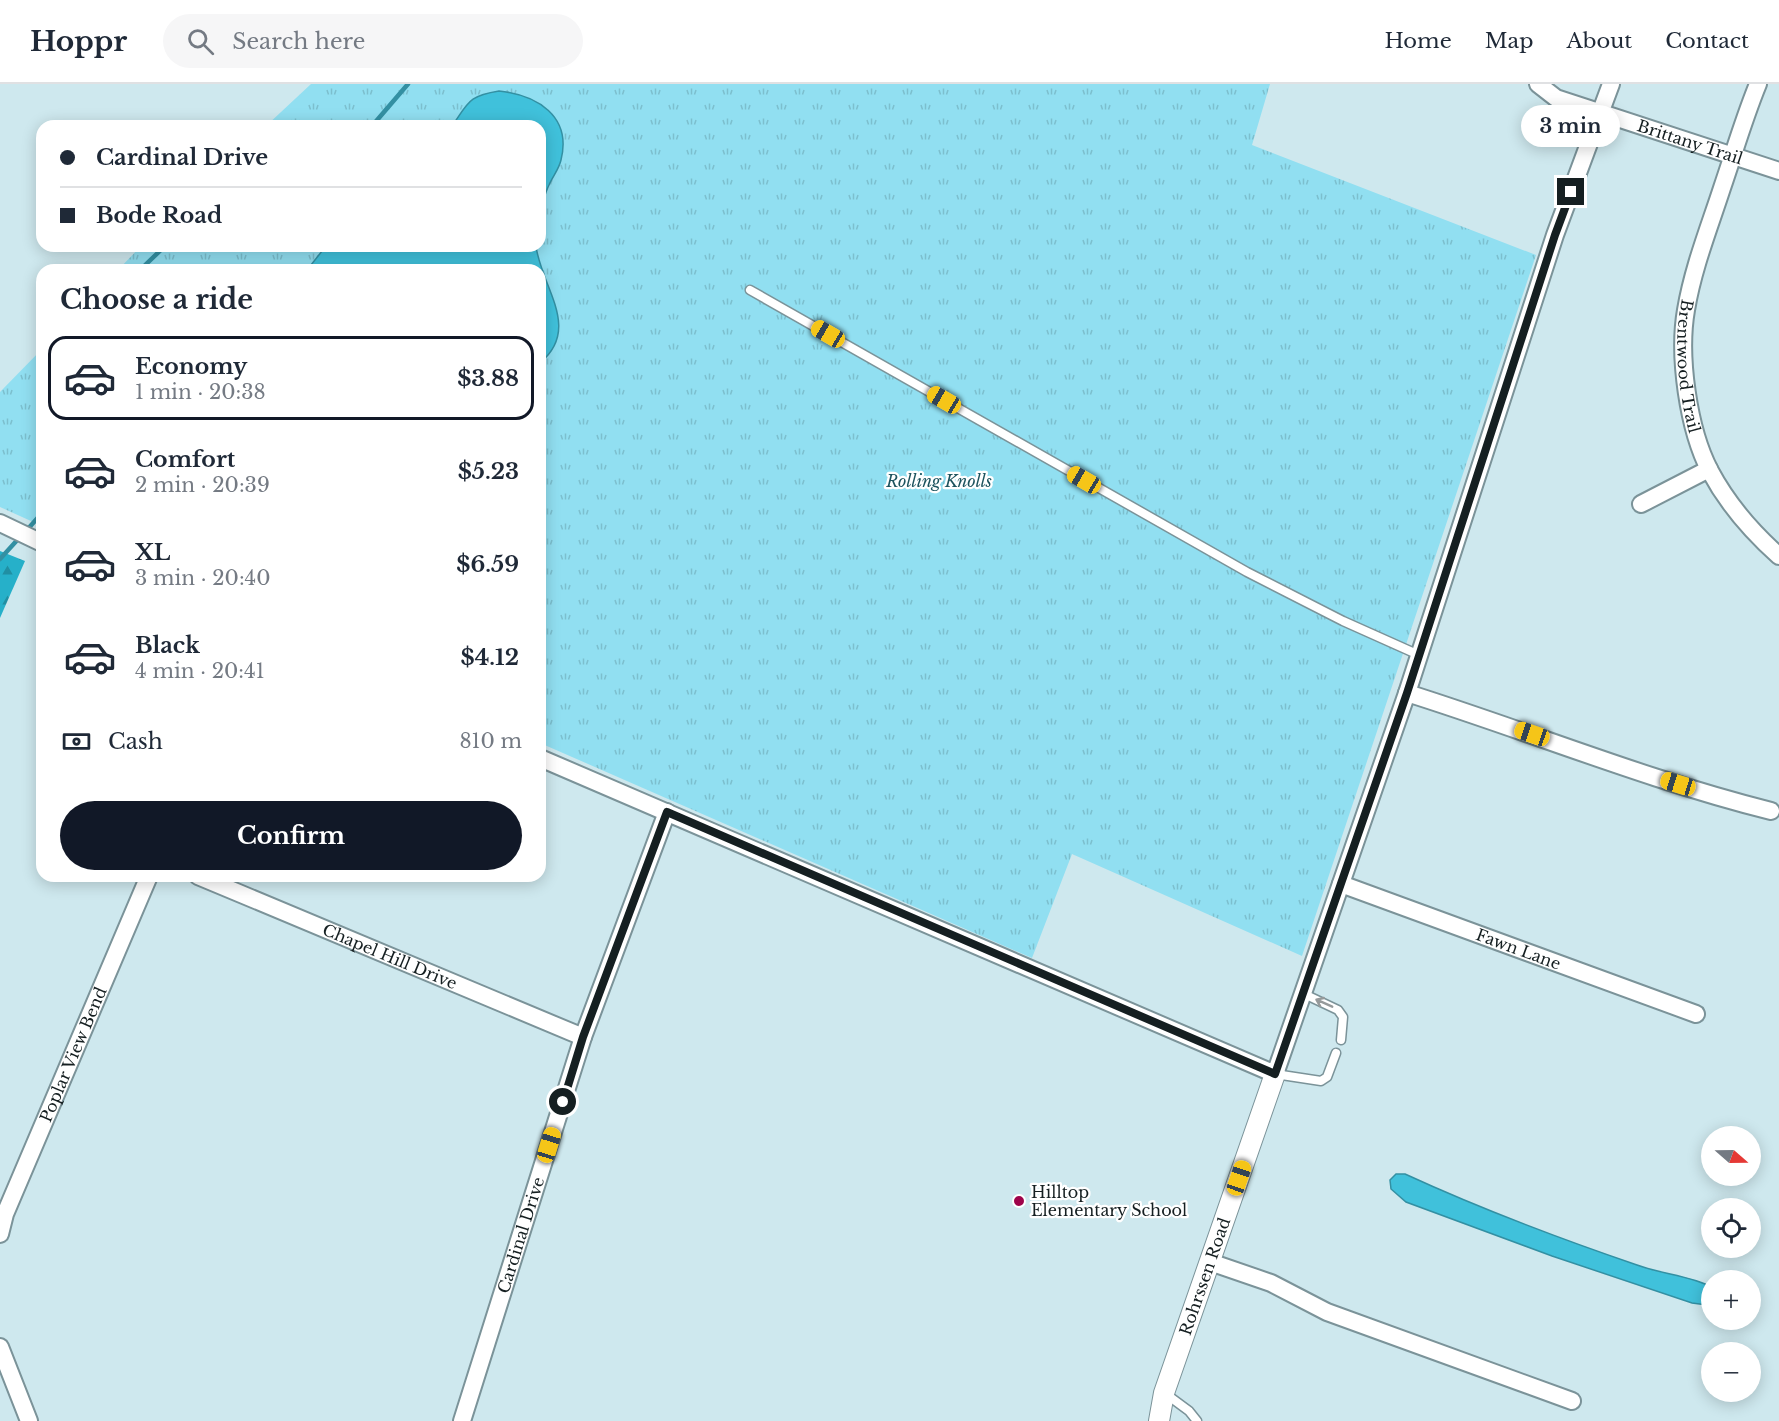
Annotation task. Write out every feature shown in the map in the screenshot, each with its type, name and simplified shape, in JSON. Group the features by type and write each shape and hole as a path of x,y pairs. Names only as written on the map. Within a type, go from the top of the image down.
{"street":[{"name":"Brittany Trail","path":"1538,84 1556,98 1779,171"},
{"path":"546,761 1275,1074 1407,693 1555,235 1611,84"},
{"name":"Brentwood Trail","path":"1758,84 1694,274 1685,312 1683,354 1688,401 1709,469 1725,495 1757,535 1779,556"},
{"path":"1641,504 1709,469"},
{"path":"1,523 36,540"},
{"path":"1407,693 1641,772 1734,802 1771,811"},
{"name":"Cardinal Drive","path":"462,1421 583,1037 667,812"},
{"name":"Poplar View Bend","path":"0,1234 5,1214 146,882"},
{"name":"Chapel Hill Drive","path":"212,882 583,1037"},
{"name":"Fawn Lane","path":"1341,884 1695,1014"},
{"name":"Rohrssen Road","path":"1159,1421 1164,1393 1275,1074"},
{"path":"1210,1262 1271,1284 1327,1312 1572,1401"},
{"path":"0,1347 29,1421"}],"lane":[{"path":"750,291 1247,572 1343,621 1419,655"},
{"path":"1302,993 1338,1010 1343,1017 1341,1040"},
{"path":"1275,1074 1321,1081 1327,1077 1336,1053"},
{"path":"1164,1393 1189,1411 1197,1421"}],"green space":[{"name":"Rolling Knolls","path":"311,84 1270,84 1252,145 1536,255 1302,956 1072,854 1032,958 546,746 546,264 124,264 135,252 546,252 546,120 272,120"},
{"path":"36,355 36,523 0,507 0,392"},
{"path":"0,551 25,561 0,618"}],"shaded area":[{"path":"499,91 526,97 548,110 556,120 561,131 563,145 561,160 546,194 546,120 456,120 470,101 481,95"},
{"path":"321,252 537,252 540,264 312,264"},
{"path":"546,280 559,321 558,336 552,350 546,356"},
{"path":"1396,1174 1405,1174 1549,1234 1645,1268 1701,1283 1701,1304 1552,1256 1406,1202 1391,1189 1390,1180"}],"waterway":[{"path":"377,120 408,84"},
{"path":"146,264 159,252"},
{"path":"26,531 36,520"},
{"path":"0,559 20,537"}],"place":[{"name":"Hilltop Elementary School","path":"1019,1201"}],"route":[{"path":"563,1102 583,1037 667,812 1275,1074 1407,693 1555,235 1571,192"}]}
